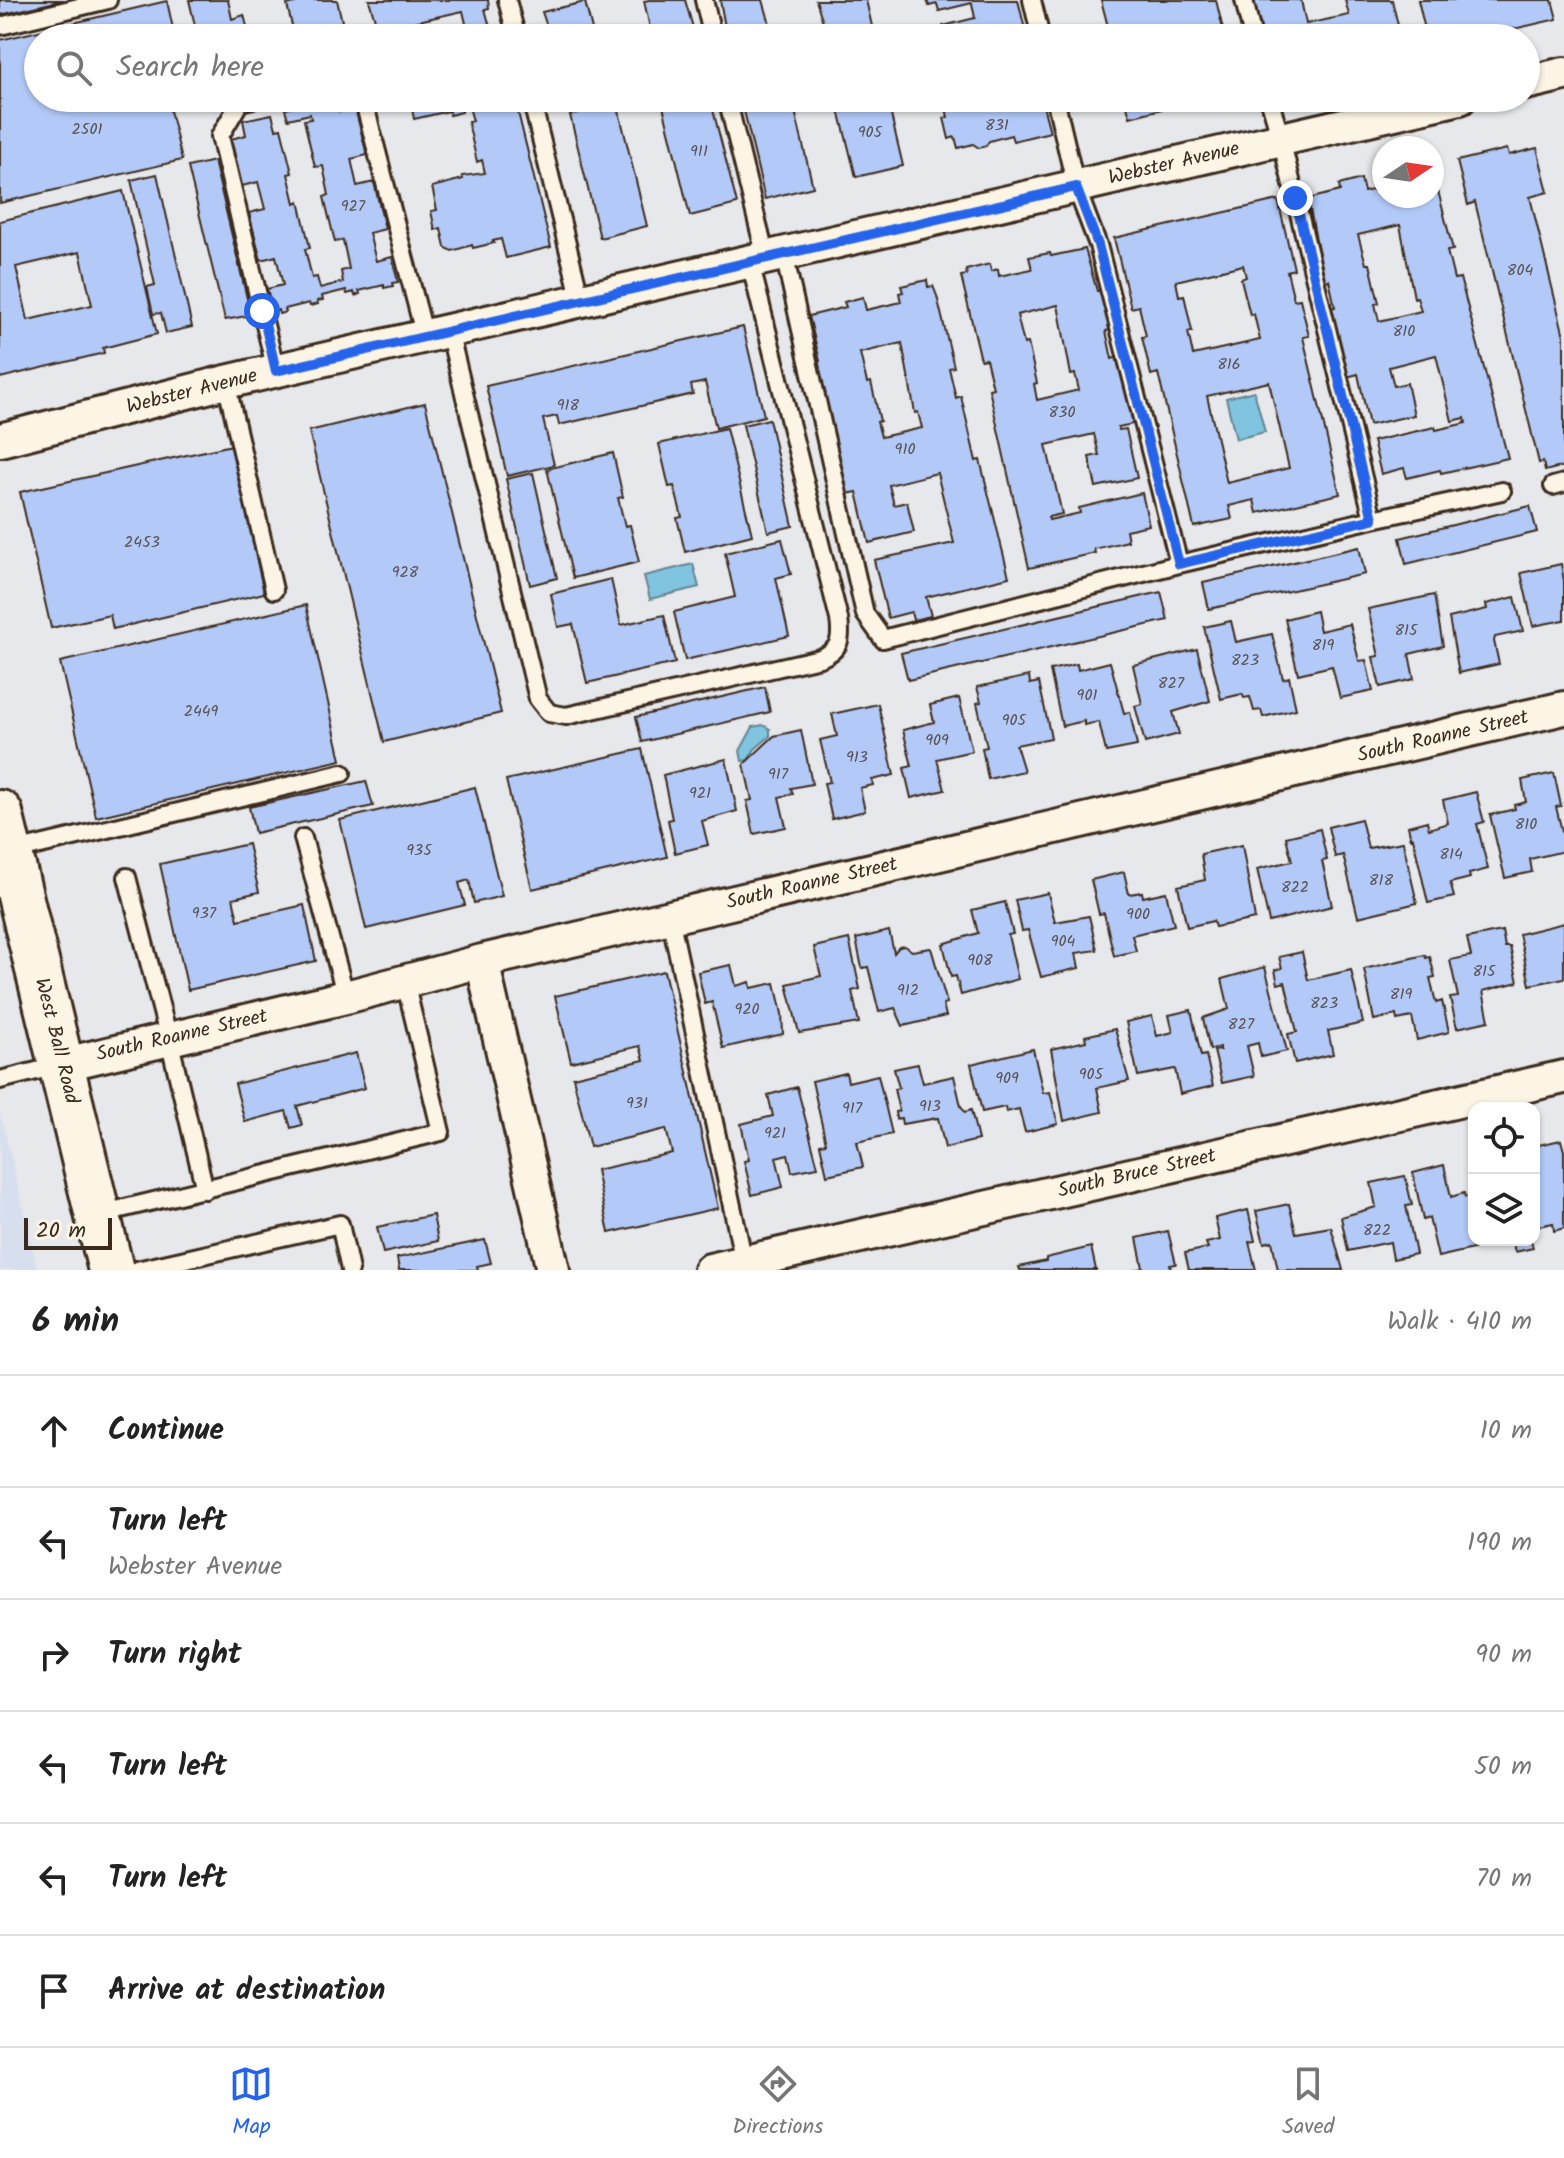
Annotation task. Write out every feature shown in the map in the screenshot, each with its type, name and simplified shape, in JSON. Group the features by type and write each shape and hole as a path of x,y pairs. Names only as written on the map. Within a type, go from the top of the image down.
{"main road":[{"name":"West Ball Road","path":"6,850 111,1270"}],"street":[{"path":"1540,80 1564,74"},
{"name":"Webster Avenue","path":"0,440 226,382 1399,112"},
{"name":"South Roanne Street","path":"61,1065 482,961 1564,708"},
{"path":"482,961 553,1270"},
{"name":"South Bruce Street","path":"710,1270 1564,1077"}],"lane":[{"path":"0,26 108,0"},
{"path":"507,0 513,24"},
{"path":"704,0 710,24"},
{"path":"1032,0 1038,24"},
{"path":"1244,0 1250,24"},
{"path":"234,112 220,136 276,371"},
{"path":"367,112 437,334 538,699 549,713 566,716 820,658 832,653 839,644 839,619 766,258"},
{"path":"534,112 581,301"},
{"path":"730,112 766,258 865,614 883,639 1179,564 1502,491"},
{"path":"1058,112 1076,187 1098,245 1179,564"},
{"path":"1273,112 1373,519"},
{"path":"226,382 274,590"},
{"path":"6,850 342,773"},
{"path":"303,838 346,997"},
{"path":"127,877 205,1190"},
{"path":"670,917 744,1262"},
{"path":"97,1215 441,1132 405,982"},
{"path":"0,1080 61,1065"},
{"path":"137,1270 340,1224 350,1270"}],"shaded area":[{"path":"0,1112 38,1270 0,1270"}],"water":[{"path":"1254,391 1265,432 1236,439 1226,398"},
{"path":"693,564 699,587 650,599 644,576"},
{"path":"763,725 770,729 770,736 748,760 742,761 740,751 753,727"}],"building":[{"path":"0,0 64,0 0,15"},
{"path":"189,0 228,0 232,19 244,15 246,24 195,24"},
{"path":"337,0 343,24 292,24 287,5"},
{"path":"369,0 488,0 489,8 485,9 489,24 466,24 463,11 405,24 376,24"},
{"path":"685,0 692,24 649,24 644,1"},
{"path":"720,0 763,0 770,24 724,24"},
{"path":"816,0 866,0 871,24 824,24"},
{"path":"927,0 1018,0 1024,24 951,24 975,18 972,3 939,11 937,4 929,6"},
{"path":"1101,0 1216,0 1222,24 1107,24"},
{"path":"1254,0 1301,0 1306,24 1260,24"},
{"path":"1345,0 1392,0 1398,24 1306,24 1349,15"},
{"path":"1418,0 1552,0 1557,19 1535,24 1424,24"},
{"path":"167,1 172,24 69,24"},
{"path":"585,2 590,24 546,24 542,12"},
{"path":"24,34 24,112 170,112 182,160 0,203 0,40"},
{"path":"286,112 356,112 367,155 351,159 357,186 374,182 385,229 369,233 376,261 392,257 398,282 392,283 393,286 359,291 360,294 355,296 354,292 347,294 346,290 322,296 323,300 317,301 318,304 285,309 286,312 279,314 278,310 273,312 267,289 283,285 276,256 261,260 249,213 265,209 258,182 242,186 231,139 246,135 243,120 272,114 276,129 281,128 292,173 288,174 295,203 299,201 310,248 305,249 312,278 317,277 320,288 343,282 341,271 349,269 343,240 335,242 324,197 329,195 323,166 315,167 304,120 311,119 310,114 288,119"},
{"path":"413,112 445,112 414,119"},
{"path":"470,112 518,112 551,247 506,258 501,239 452,251 445,247 441,228 435,230 431,211 437,210 432,187 463,179 462,176 485,173 482,160 477,162 468,122 473,121"},
{"path":"619,112 647,226 600,238 570,115"},
{"path":"664,112 714,112 737,204 690,216"},
{"path":"744,112 795,112 813,187 765,199"},
{"path":"840,112 890,112 903,166 856,177"},
{"path":"947,112 1045,112 1050,132 1013,141 1011,135 989,141 979,148 973,144 958,148 955,137 949,139 944,118 948,117"},
{"path":"1129,112 1150,112 1130,117"},
{"path":"1537,148 1548,192 1530,197 1564,336 1564,466 1545,471 1543,462 1539,463 1475,202 1468,205 1457,161 1507,149 1509,155"},
{"path":"214,161 251,315 225,320 188,167"},
{"path":"157,174 192,327 166,333 161,313 153,314 147,287 155,285 131,180"},
{"path":"1361,179 1364,192 1372,190 1372,208 1442,208 1453,250 1447,251 1454,279 1460,278 1508,458 1407,478 1404,468 1381,474 1373,441 1466,423 1465,418 1452,421 1436,355 1389,367 1394,386 1407,383 1414,415 1369,425 1358,374 1347,377 1330,308 1335,307 1329,280 1324,281 1308,199 1340,191 1339,185","holes":["1400,225 1414,298 1417,297 1421,311 1379,321 1375,304 1379,303 1370,264 1366,264 1358,235"]},
{"path":"123,191 157,334 103,348 104,353 0,378 0,221","holes":["80,252 92,305 28,320 16,267"]},
{"path":"1278,200 1294,269 1287,271 1294,300 1300,299 1309,336 1303,337 1340,494 1257,513 1254,500 1229,506 1232,519 1194,527 1158,373 1151,375 1139,306 1131,308 1114,238","holes":["1243,265 1246,277 1241,279 1260,340 1193,355 1188,332 1192,331 1184,295 1179,296 1176,281","1269,382 1289,468 1227,483 1207,396"]},
{"path":"1085,249 1097,291 1101,291 1110,330 1106,331 1112,359 1118,357 1133,424 1118,427 1119,430 1126,429 1137,478 1096,487 1089,457 1099,455 1094,434 1046,445 1062,514 1048,517 1049,520 1080,513 1079,508 1142,493 1149,525 1126,530 1128,541 1094,549 1095,553 1029,568 989,389 993,388 986,359 981,360 961,276 967,275 966,270 990,264 991,271 998,269 999,276 1032,269 1029,257 1050,253 1051,256","holes":["1058,305 1071,375 1075,374 1079,390 1037,400 1034,384 1037,383 1028,343 1024,344 1017,315"]},
{"path":"927,280 928,287 933,286 937,296 954,367 949,368 956,398 961,396 976,461 980,460 1009,577 926,597 931,616 913,620 911,612 888,618 874,560 954,543 937,473 889,485 894,505 907,502 914,532 869,543 857,492 847,494 816,362 820,361 809,316 846,307 844,302 863,297 866,310 901,302 901,286","holes":["902,343 915,413 918,412 922,428 881,437 871,382 867,383 860,353"]},
{"path":"743,327 764,416 716,428 705,382 691,385 693,394 559,425 557,416 543,419 554,465 507,476 486,386"},
{"path":"425,403 501,713 384,742 309,431"},
{"path":"769,419 793,526 768,532 743,425"},
{"path":"726,428 752,535 685,552 677,518 682,517 674,486 669,487 659,444"},
{"path":"232,445 264,593 113,629 110,615 51,628 20,492"},
{"path":"613,453 623,497 618,498 625,526 630,525 639,562 573,578 547,469"},
{"path":"533,473 557,578 530,585 506,479"},
{"path":"1530,506 1537,532 1406,564 1400,538"},
{"path":"782,539 791,574 776,578 789,636 685,660 674,612 735,597 725,553"},
{"path":"1359,547 1365,574 1209,609 1203,583"},
{"path":"1561,564 1564,620 1533,626 1521,573"},
{"path":"611,579 621,625 664,615 675,663 587,683 573,624 558,627 551,594"},
{"path":"1161,592 1168,620 908,680 901,653"},
{"path":"1434,595 1443,646 1409,654 1414,679 1380,687 1373,657 1379,656 1368,609"},
{"path":"1515,597 1523,631 1495,637 1499,664 1459,673 1449,618 1487,609 1486,604"},
{"path":"306,605 341,760 96,817 60,662"},
{"path":"1316,611 1320,631 1350,624 1359,661 1366,660 1373,691 1340,698 1332,666 1298,674 1285,619"},
{"path":"1231,621 1236,642 1272,634 1283,679 1289,677 1296,709 1263,717 1261,710 1254,711 1250,697 1244,698 1242,694 1221,699 1204,627"},
{"path":"1197,649 1210,701 1173,712 1179,734 1145,743 1135,706 1142,704 1133,665"},
{"path":"1110,662 1124,713 1130,712 1137,746 1106,752 1099,722 1084,725 1084,721 1062,726 1050,670 1077,664 1078,670"},
{"path":"1029,676 1030,684 1039,682 1051,738 1016,745 1024,771 988,779 982,748 987,747 977,703 981,702 977,687"},
{"path":"765,687 770,712 642,742 636,717"},
{"path":"959,698 972,751 937,759 945,790 911,798 904,768 912,766 903,730 934,722 930,705"},
{"path":"878,704 894,775 872,780 873,785 860,788 865,811 832,819 824,783 830,782 820,740 837,736 832,714"},
{"path":"801,730 812,784 791,788 793,794 779,797 786,827 754,834 747,801 752,800 744,764 774,736"},
{"path":"642,749 667,857 532,889 506,780"},
{"path":"726,759 737,811 702,821 708,845 675,853 663,775"},
{"path":"1554,773 1561,806 1556,807 1564,851 1530,859 1532,872 1505,878 1490,815 1515,809 1514,805 1526,802 1522,780"},
{"path":"366,781 373,806 255,833 249,807"},
{"path":"475,787 502,896 474,903 469,880 459,883 465,905 366,929 340,820"},
{"path":"1476,792 1484,822 1477,824 1488,869 1450,883 1454,897 1428,903 1408,826 1427,821 1429,829 1448,823 1443,800"},
{"path":"1361,819 1368,848 1403,842 1417,903 1358,917 1343,855 1335,857 1328,827"},
{"path":"1320,829 1327,860 1322,861 1332,906 1269,922 1257,869 1292,861 1286,837"},
{"path":"248,844 259,892 233,898 238,920 304,905 316,961 188,990 160,864"},
{"path":"1242,845 1255,919 1215,927 1213,921 1187,927 1178,886 1205,880 1201,854"},
{"path":"1124,872 1129,894 1142,892 1143,897 1166,892 1174,925 1132,935 1136,951 1114,956 1104,913 1099,914 1091,880"},
{"path":"1048,893 1055,922 1089,916 1097,950 1076,953 1079,968 1041,977 1028,930 1022,931 1015,900"},
{"path":"1005,902 1013,934 1008,935 1018,979 961,995 956,976 951,977 943,944 978,933 972,910"},
{"path":"1564,923 1564,978 1530,985 1519,934"},
{"path":"889,931 894,953 905,946 912,951 931,948 947,1003 943,1004 946,1016 903,1026 895,1008 879,1012 868,967 862,968 856,939"},
{"path":"1502,931 1505,947 1510,947 1518,982 1483,991 1489,1021 1457,1028 1450,998 1458,997 1450,960 1471,956 1467,938"},
{"path":"849,939 860,989 852,991 859,1023 799,1033 787,984 821,976 814,947"},
{"path":"1302,952 1308,980 1351,970 1363,1023 1328,1031 1333,1054 1295,1063 1288,1034 1297,1032 1285,982 1278,984 1275,970 1282,968 1279,957"},
{"path":"1425,955 1426,958 1430,957 1435,977 1430,978 1436,1003 1442,1001 1449,1032 1417,1040 1412,1017 1397,1020 1396,1015 1374,1020 1364,969"},
{"path":"731,965 736,986 750,982 751,988 775,983 783,1034 723,1048 712,1002 705,1004 698,972"},
{"path":"1265,967 1287,1051 1261,1057 1258,1043 1247,1046 1254,1076 1222,1083 1214,1051 1220,1050 1220,1047 1210,1050 1203,1018 1229,1009 1222,979"},
{"path":"664,971 718,1208 609,1233 596,1170 672,1153 666,1129 590,1147 573,1077 644,1060 640,1046 571,1062 555,996"},
{"path":"1191,1010 1201,1056 1206,1055 1213,1086 1180,1094 1175,1069 1138,1076 1126,1022 1152,1016 1157,1036 1173,1032 1169,1015"},
{"path":"1115,1029 1129,1081 1097,1088 1102,1112 1064,1121 1051,1049 1086,1041 1085,1036"},
{"path":"1033,1049 1043,1093 1050,1092 1058,1124 1025,1132 1019,1109 1006,1112 1005,1107 982,1112 971,1064"},
{"path":"356,1053 365,1088 297,1106 302,1125 291,1128 286,1111 245,1122 235,1084"},
{"path":"918,1064 923,1083 954,1076 961,1106 965,1112 971,1110 978,1140 945,1148 938,1118 902,1124 901,1118 896,1119 895,1112 899,1111 894,1089 899,1088 894,1069"},
{"path":"846,1073 848,1082 878,1075 892,1134 857,1142 863,1167 827,1175 820,1144 826,1143 812,1081"},
{"path":"797,1087 818,1167 792,1172 788,1154 776,1157 783,1187 752,1195 744,1161 749,1160 741,1124 773,1116 768,1095"},
{"path":"1561,1140 1564,1151 1564,1228 1554,1231 1553,1223 1540,1226 1540,1145"},
{"path":"1444,1165 1451,1197 1464,1193 1465,1197 1468,1196 1468,1246 1486,1246 1438,1257 1429,1218 1423,1220 1413,1173"},
{"path":"1405,1176 1412,1205 1406,1206 1416,1254 1393,1259 1390,1242 1348,1251 1341,1217 1376,1207 1371,1183"},
{"path":"1289,1204 1296,1233 1331,1227 1343,1270 1278,1270 1272,1241 1264,1243 1256,1211"},
{"path":"1248,1210 1255,1241 1249,1242 1256,1270 1189,1270 1185,1253 1208,1248 1206,1243 1220,1240 1215,1218"},
{"path":"433,1215 438,1241 383,1253 377,1227"},
{"path":"1168,1231 1176,1264 1170,1265 1171,1270 1134,1270 1143,1268 1137,1238"},
{"path":"485,1240 491,1263 477,1266 478,1270 399,1270 397,1258"},
{"path":"1514,1246 1532,1246 1533,1248 1515,1252"},
{"path":"1091,1247 1096,1270 1020,1270 1019,1267 1046,1261 1046,1258"}],"route":[{"path":"262,311 276,371 1076,187 1098,245 1179,564 1373,519 1295,198"}]}
